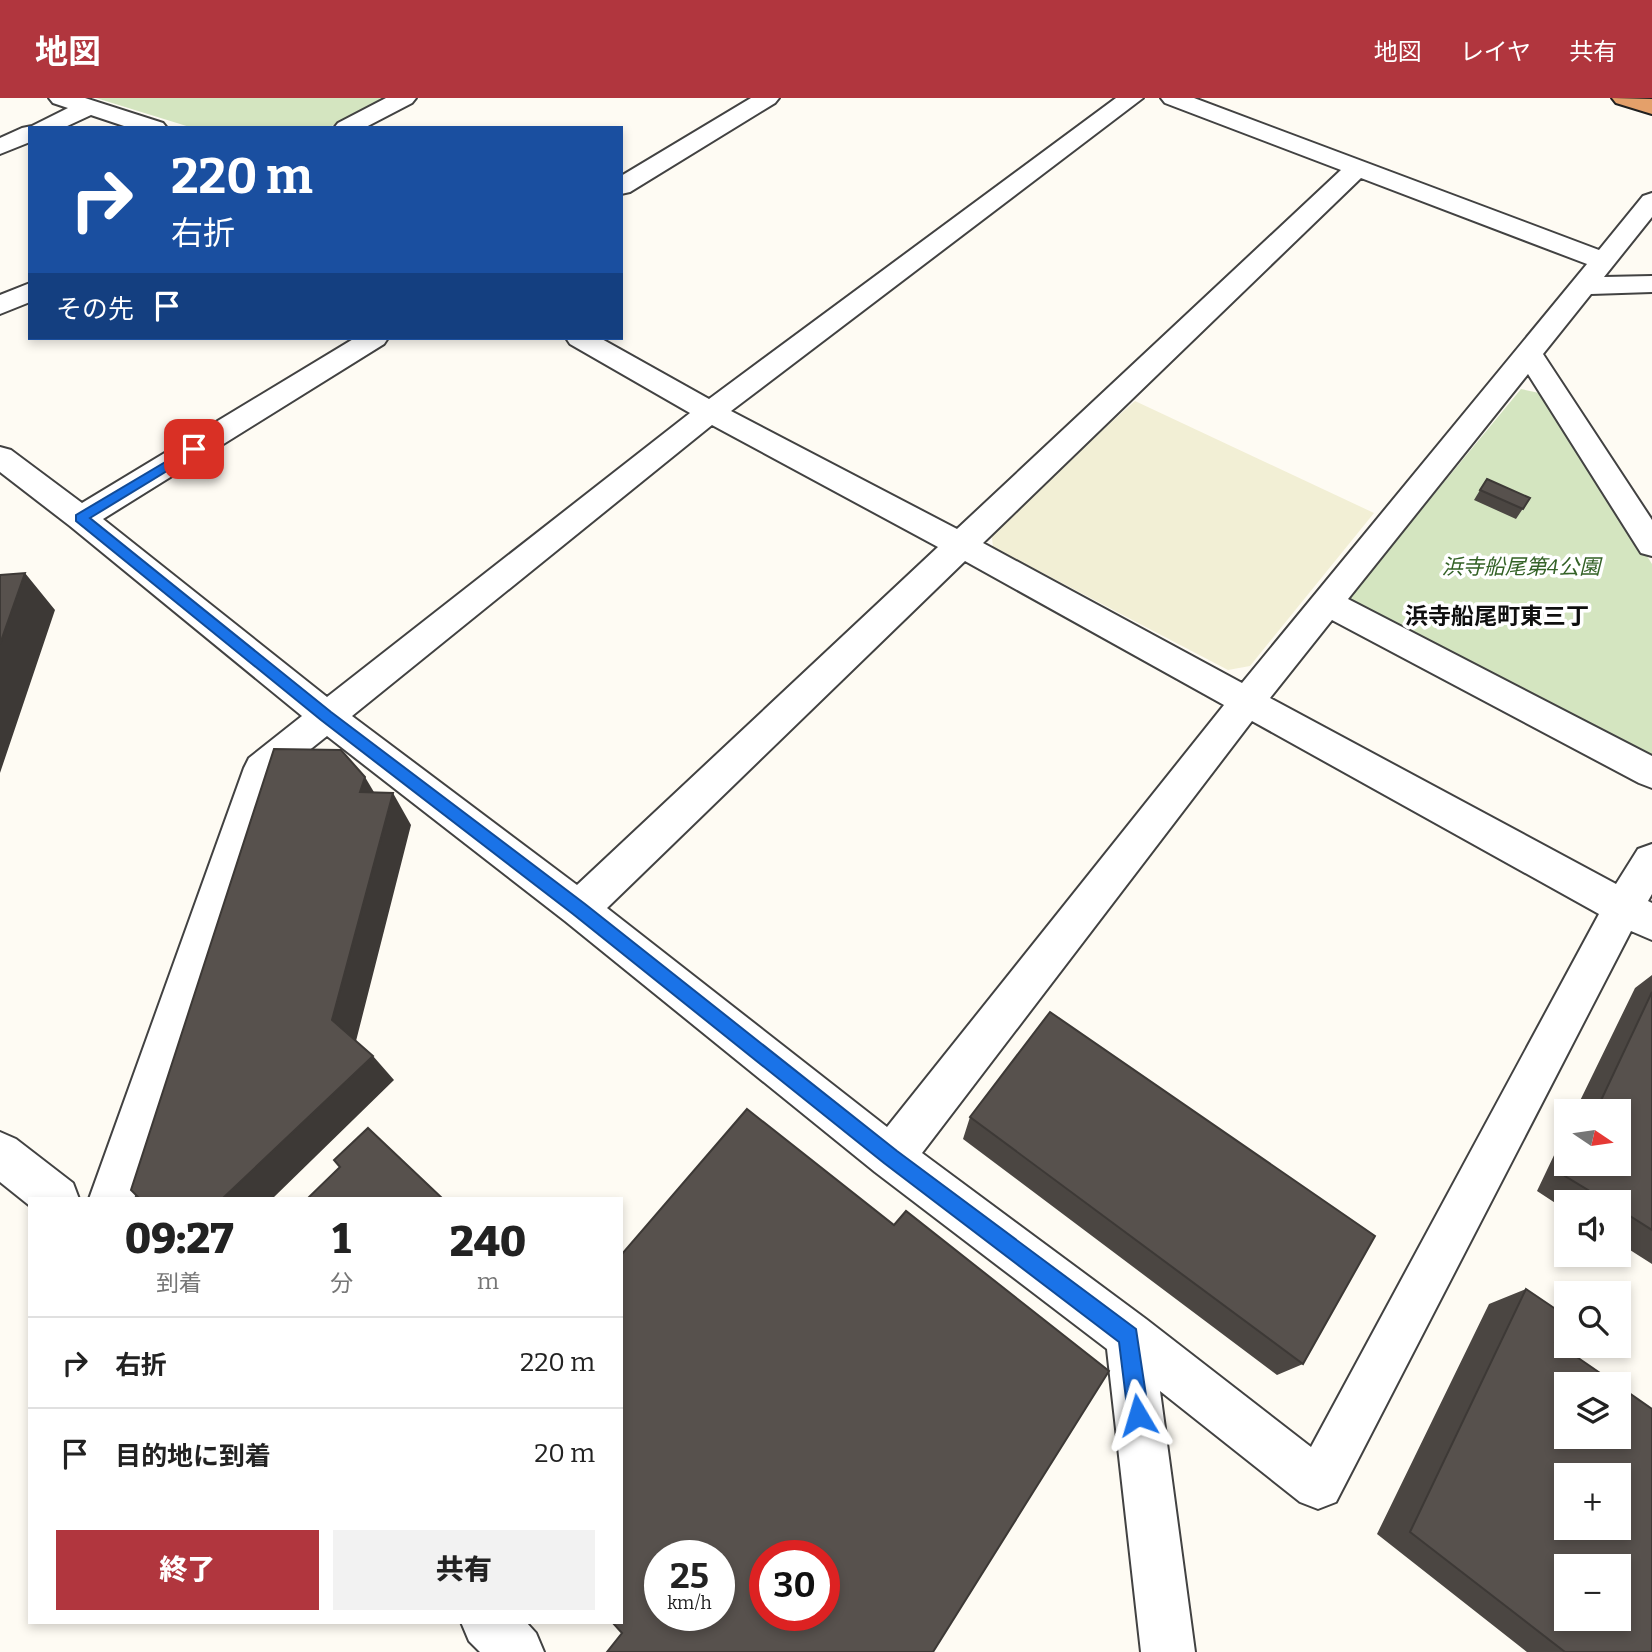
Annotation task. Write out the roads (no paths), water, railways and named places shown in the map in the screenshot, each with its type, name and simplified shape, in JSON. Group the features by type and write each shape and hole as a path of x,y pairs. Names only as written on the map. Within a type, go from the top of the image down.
{"highway":[{"path":"1624,98 1652,107"}],"street":[{"path":"61,98 149,126"},
{"path":"350,126 404,98"},
{"path":"623,186 767,98"},
{"path":"112,1197 262,768 709,412 1131,98"},
{"path":"1173,98 1357,168 1594,274 1652,284"},
{"path":"47,126 89,107"},
{"path":"0,147 28,134"},
{"path":"579,909 959,544 1357,168"},
{"path":"891,1157 1246,703 1652,201"},
{"path":"0,306 28,292"},
{"path":"81,518 371,340"},
{"path":"583,340 709,412 959,544 1638,916"},
{"path":"1529,354 1637,499 1652,545"},
{"path":"0,457 81,518 326,716 579,909 891,1157 1129,1336 1318,1485 1638,916 1652,860"},
{"path":"1327,603 1652,773"},
{"path":"0,1154 55,1197"},
{"path":"1129,1336 1168,1652"},
{"path":"490,1624 517,1652"}],"district":[{"name":"浜寺船尾町東三丁","path":"1497,616"}],"park label":[{"name":"浜寺船尾第4公園","path":"1521,567"}]}
